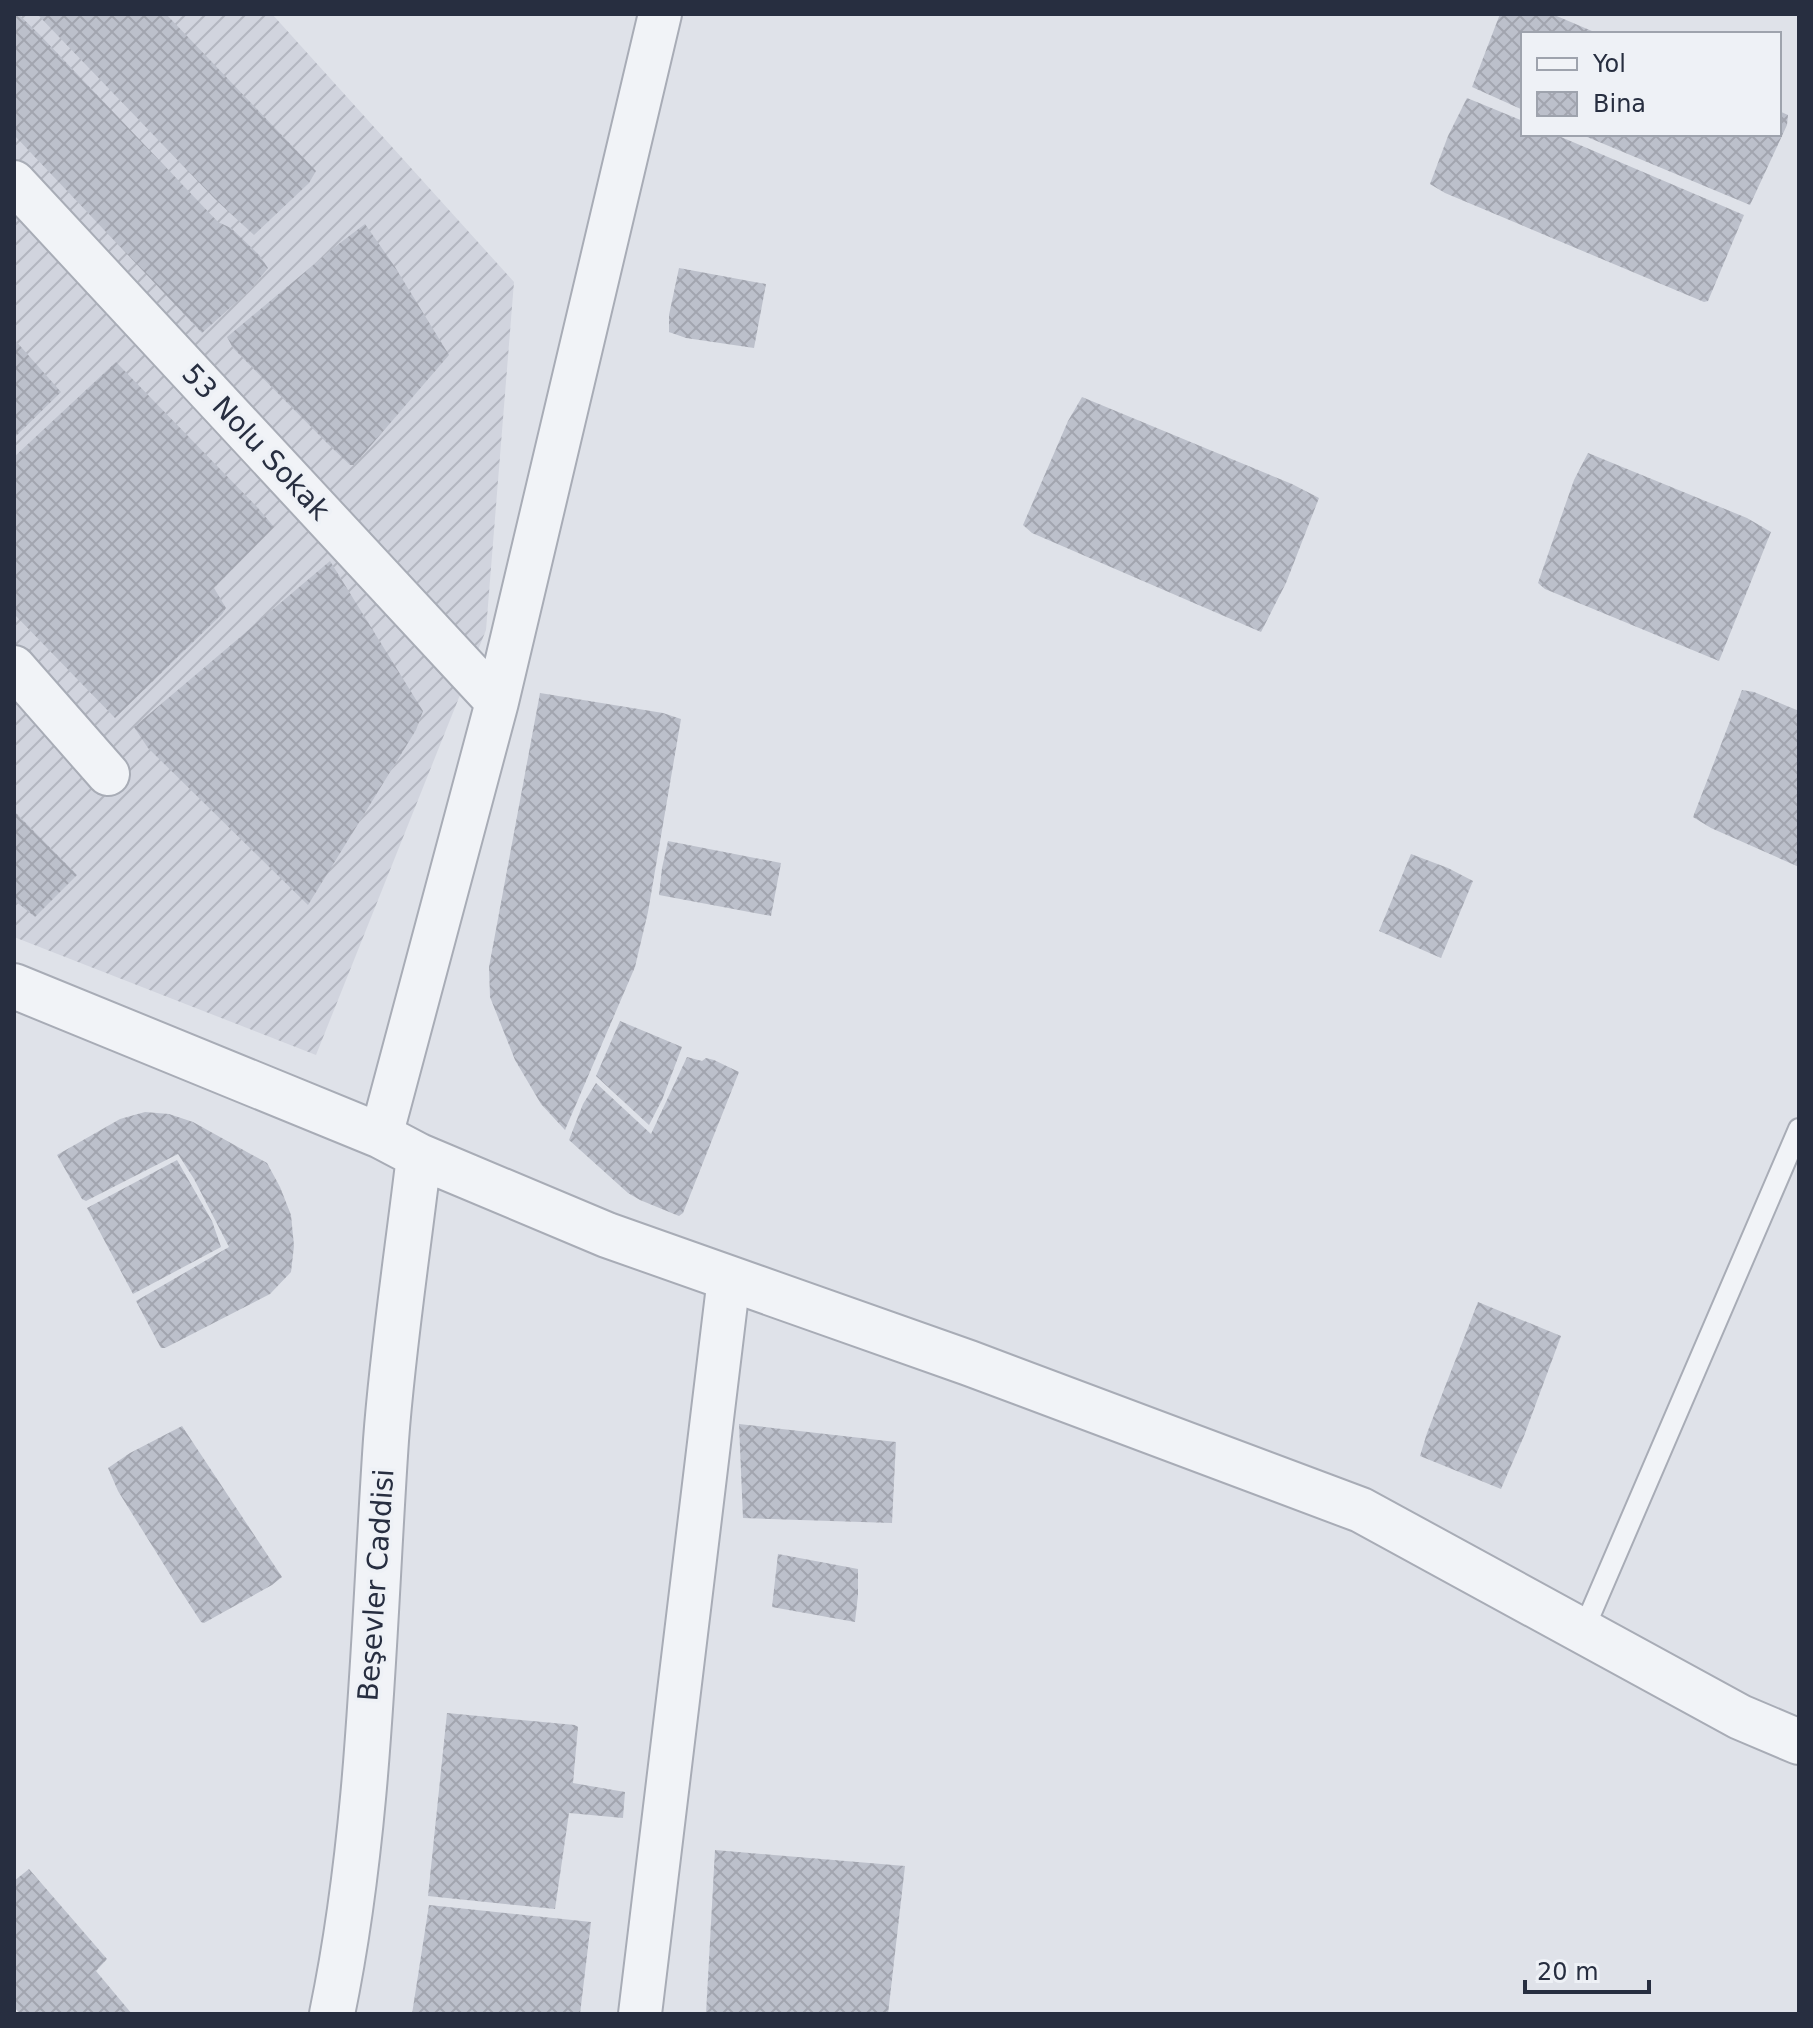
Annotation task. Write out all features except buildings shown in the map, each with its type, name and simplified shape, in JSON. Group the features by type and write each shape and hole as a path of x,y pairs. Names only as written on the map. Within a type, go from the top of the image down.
{"street":[{"path":"400,1146 497,702 660,14"},
{"name":"53 Nolu Sokak","path":"14,182 497,702"},
{"path":"14,667 108,774"},
{"path":"14,986 607,1235 969,1363 1361,1510 1740,1717 1799,1742"},
{"name":"Beşevler Caddisi","path":"332,2014 343,1958 363,1782 387,1434 400,1146"},
{"path":"640,2014 729,1278"}],"lane":[{"path":"1583,1631 1799,1129"}],"shaded area":[{"path":"14,14 272,14 514,282 486,630 316,1055 14,937"}]}
